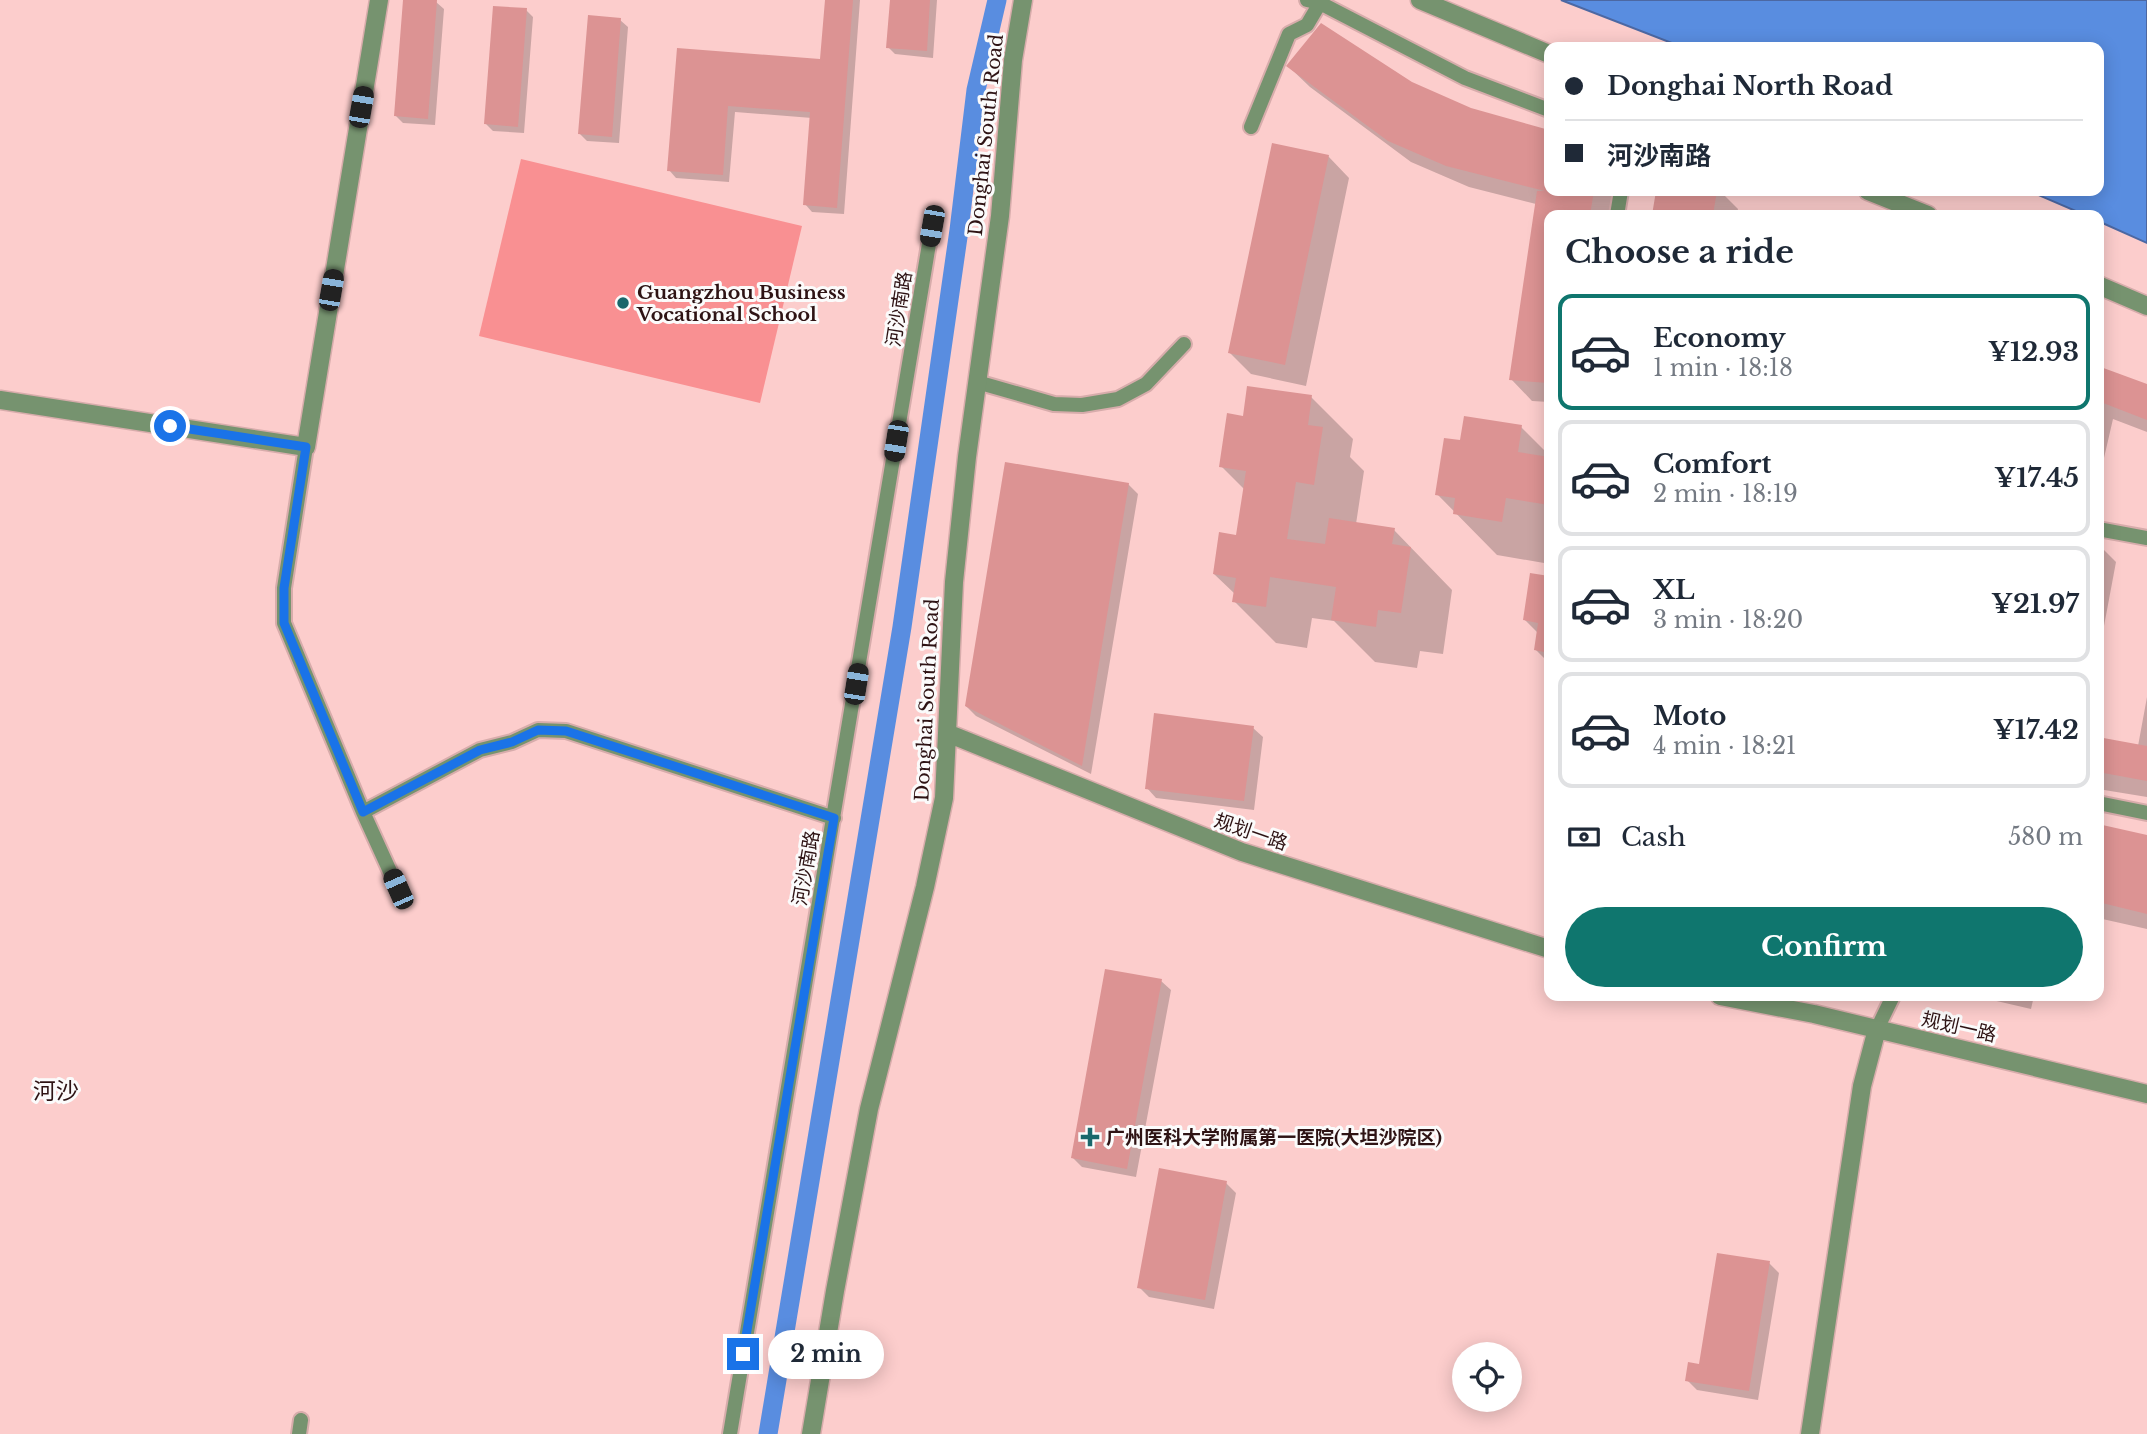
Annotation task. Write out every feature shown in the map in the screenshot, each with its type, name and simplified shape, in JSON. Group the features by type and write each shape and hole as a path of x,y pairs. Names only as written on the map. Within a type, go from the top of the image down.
{"street":[{"path":"379,0 284,588 284,623 398,889"},
{"name":"Donghai South Road","path":"811,1434 869,1109 936,841 944,797 954,582 977,382 1000,216 1013,60 1023,0"},
{"path":"1420,0 1544,52"},
{"path":"1251,127 1290,34 1307,25 1313,1 1465,78 1544,108"},
{"path":"1880,196 1916,210"},
{"name":"河沙南路","path":"730,1434 932,226"},
{"path":"2104,288 2147,306"},
{"path":"977,382 1054,404 1082,405 1118,399 1146,384 1184,344"},
{"path":"0,400 306,447"},
{"path":"2104,530 2147,538"},
{"path":"363,812 480,750 512,742 538,730 566,731 834,818"},
{"name":"规划一路","path":"947,733 1242,852 1544,946"},
{"path":"2104,804 2147,813"},
{"name":"规划一路","path":"1744,1001 1877,1029 2147,1094"},
{"path":"1810,1434 1862,1086 1877,1029 1891,1001"}],"shaded area":[{"path":"521,159 802,226 760,403 479,336"}],"water":[{"path":"1561,0 2147,0 2147,243 2104,224 2104,210 2073,210 2041,196 2104,196 2104,42 1669,42"}],"building":[{"path":"403,0 437,0 428,119 394,116"},
{"path":"825,0 853,0 837,208 803,205 810,112 728,106 723,175 667,171 677,48 820,59"},
{"path":"890,0 930,0 927,51 886,48"},
{"path":"493,6 527,8 518,127 484,124"},
{"path":"588,15 621,18 612,137 578,134"},
{"path":"1321,23 1412,82 1471,108 1544,129 1544,191 1446,166 1388,141 1286,66"},
{"path":"1272,143 1329,155 1285,365 1228,353"},
{"path":"1537,191 1544,191 1544,196 1593,196 1591,210 1544,210 1544,383 1509,380"},
{"path":"1655,196 1716,196 1714,210 1653,210"},
{"path":"2104,368 2147,384 2147,420 2104,403"},
{"path":"1247,386 1312,395 1308,425 1323,427 1314,485 1296,482 1287,539 1325,544 1329,518 1395,528 1392,544 1411,547 1401,613 1378,610 1376,627 1331,620 1336,587 1270,577 1266,607 1232,602 1236,578 1213,574 1219,532 1236,535 1246,471 1219,467 1227,413 1243,416"},
{"path":"1464,416 1522,425 1518,452 1544,456 1544,504 1506,498 1502,522 1453,514 1455,498 1435,495 1444,438 1460,440"},
{"path":"1005,462 1129,483 1082,766 965,706"},
{"path":"1530,573 1544,575 1544,652 1534,650 1538,623 1523,620"},
{"path":"1154,713 1254,726 1244,801 1145,789"},
{"path":"2104,738 2147,746 2147,781 2104,773"},
{"path":"2104,825 2147,835 2147,914 2104,903"},
{"path":"1105,969 1162,979 1127,1169 1071,1158"},
{"path":"1159,1168 1227,1181 1205,1300 1137,1288"},
{"path":"1717,1253 1770,1261 1749,1391 1685,1381 1688,1362 1699,1364"}],"waterway":[{"path":"768,1434 902,627 959,230 976,90 997,0"}],"place":[{"name":"Guangzhou Business Vocational School","path":"623,303"},
{"name":"广州医科大学附属第一医院(大坦沙院区)","path":"1090,1137"}],"district":[{"name":"河沙","path":"56,1091"}],"route":[{"path":"170,426 306,447 284,588 284,623 363,812 480,750 512,742 538,730 566,731 834,818 743,1354"}]}
